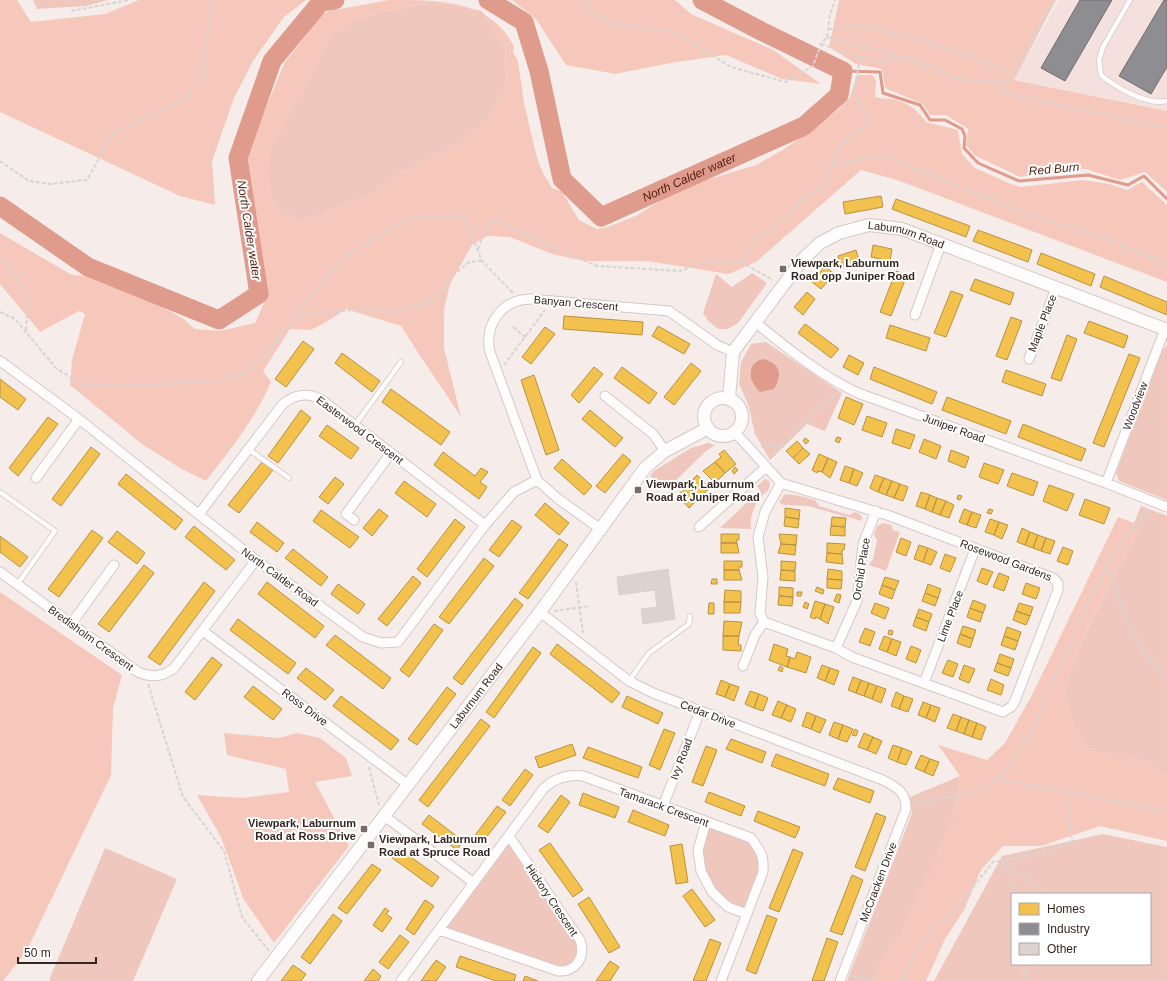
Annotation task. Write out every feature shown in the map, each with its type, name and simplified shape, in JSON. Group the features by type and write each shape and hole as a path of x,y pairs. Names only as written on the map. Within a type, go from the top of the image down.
{"street":[{"name":"Laburnum Road","path":"733,352 802,259 820,242 839,233 869,225 902,229 1166,330"},
{"path":"915,315 942,244"},
{"name":"Maple Place","path":"1029,358 1056,288"},
{"name":"Banyan Crescent","path":"599,528 557,498 538,480 488,345 492,321 502,310 520,300 553,300 669,311 717,345 733,352"},
{"name":"Juniper Road","path":"755,322 789,350 845,387 1106,483 1167,508"},
{"name":"Woodview","path":"1106,483 1166,330"},
{"path":"729,398 733,352"},
{"name":"North Calder Road","path":"0,361 79,419 256,560 363,637 381,643 398,642 485,526 514,492 538,480"},
{"name":"Easterwood Crescent","path":"199,514 282,405 287,400 299,395 316,396 485,526"},
{"path":"605,396 653,434 666,451"},
{"path":"729,398 737,404 742,417 738,428 733,432 721,435 715,434 708,428 704,421 706,409 710,404 715,400 729,398"},
{"path":"36,478 79,419"},
{"name":"Laburnum Road","path":"258,981 383,815 540,612 599,528 645,468 666,451 708,428"},
{"path":"733,432 781,483 765,512 758,537 763,577 760,613 764,622 755,635 743,666"},
{"path":"354,520 346,514 391,453"},
{"path":"699,527 764,464"},
{"name":"Rosewood Gardens","path":"764,622 836,648 852,657 998,711 1007,710 1014,703 1058,590 1058,584 1053,578 876,511 781,483"},
{"name":"Orchid Place","path":"836,648 857,601 863,544 876,511"},
{"name":"Lime Place","path":"924,683 975,549"},
{"name":"Bredisholm Crescent","path":"0,572 138,672 146,676 160,676 174,668 256,560"},
{"path":"71,624 114,566"},
{"name":"Cedar Drive","path":"540,612 629,681 653,693 884,780 894,785 903,793 906,803"},
{"name":"Ross Drive","path":"203,631 407,784"},
{"name":"Ivy Road","path":"663,806 700,711"},
{"name":"Tamarack Crescent","path":"400,981 544,788 565,776 583,776 751,838 764,857 763,872 721,981"},
{"name":"McCracken Drive","path":"841,978 906,809 906,803"},
{"path":"383,815 474,883"},
{"path":"706,822 698,850 701,871 712,892 728,908 747,914"},
{"name":"Hickory Crescent","path":"439,930 558,971 570,969 578,963 582,950 580,940 509,836"}],"lane":[{"path":"1130,0 1103,47 1099,60 1101,74 1113,85 1149,101 1167,101"},
{"path":"355,425 401,362"},
{"path":"248,449 289,478"},
{"path":"0,492 55,531 17,585"},
{"path":"629,681 649,653 689,624 690,616"}],"path":[{"path":"70,11 128,0"},
{"path":"0,161 29,181 50,184 87,180 113,133 187,98 202,79 211,0"},
{"path":"586,0 591,13 615,24 674,32 731,67 786,82 813,66 821,44 827,37 835,0"},
{"path":"1055,0 1014,72 1000,92 1167,128"},
{"path":"828,29 866,26 930,43 1014,72"},
{"path":"827,37 901,57 956,79 1008,82"},
{"path":"821,44 860,58 878,62 901,57"},
{"path":"741,262 756,238 778,225 803,199 824,187 838,149 869,122 854,93 860,58"},
{"path":"831,166 881,155 1021,212 1102,237 1167,264"},
{"path":"0,312 15,319 56,368 82,385 143,385 219,381 248,371 264,358 319,286 349,253 412,217 446,216 465,217 482,261 520,300"},
{"path":"478,250 487,226 496,220 550,246 597,266 680,271 706,261 741,262 783,286"},
{"path":"0,259 6,261 28,295 26,333"},
{"path":"289,324 308,314 364,309 389,312 427,302 441,295 450,278 469,262 482,261"},
{"path":"498,373 553,300"},
{"path":"513,327 525,337"},
{"path":"764,464 807,420 825,407 845,387"},
{"path":"750,449 781,445"},
{"path":"906,803 972,792 999,779 1032,732 1079,621 1119,544 1154,503"},
{"path":"574,565 585,646"},
{"path":"1107,566 1116,584 1124,614 1153,664 1167,681"},
{"path":"540,612 590,606"},
{"path":"146,676 183,797 224,851 242,917 274,959"},
{"path":"365,752 380,809 383,815"},
{"path":"999,779 1167,811"},
{"path":"902,981 912,956 936,924 949,918 993,862 1019,855 1034,855 1059,849 1072,841 1070,825 1066,820 1070,812 1065,792"},
{"path":"1001,861 1011,877 1015,893"},
{"path":"1001,861 1049,893"},
{"path":"1024,965 1024,981"},
{"path":"841,978 859,976 879,981"}],"shaded area":[{"path":"0,0 17,0 31,22 105,14 139,0 306,0 284,17 253,61 234,98 212,161 215,205 180,196 0,112"},
{"path":"33,0 108,0 86,6 37,9"},
{"path":"389,0 431,1 352,20 331,35 269,150 267,175 270,197 282,212 300,222 373,194 399,173 460,144 488,121 507,87 505,48 484,15 504,31 514,47 513,52 518,61 524,103 537,158 543,173 552,188 562,192 579,220 597,229 608,227 638,215 680,188 756,165 786,148 839,109 850,97 857,75 872,75 876,80 875,97 902,102 915,110 926,122 958,130 962,154 975,168 1011,184 1021,187 1083,180 1109,184 1127,190 1142,182 1167,205 1167,282 897,180 861,170 756,262 729,274 647,261 584,261 552,254 510,237 487,236 472,245 450,284 444,309 444,348 461,417 401,326 346,309 311,330 290,329 263,371 271,382 258,409 206,481 180,468 142,444 70,385 72,360 85,314 79,311 40,332 0,284 0,233 72,275 98,277 162,307 182,318 195,329 220,331 255,323 265,301 252,214 246,155 285,62 322,15 329,11"},
{"path":"512,0 675,0 691,14 773,50 821,84 782,79 726,55 676,62 615,74 566,65 536,19"},
{"path":"839,0 1056,0 1014,80 1167,111 1167,192 1145,172 1120,180 1086,169 1063,170 1020,177 974,155 966,145 968,129 946,115 930,115 923,104 885,88 882,69 856,64 829,47"},
{"path":"1059,0 1167,0 1167,111 1014,80"},
{"path":"432,1 482,11 505,48 507,87 488,121 460,144 399,173 373,194 300,222 282,212 270,197 267,175 269,150 331,35 352,20"},
{"path":"434,1 445,2 476,11"},
{"path":"752,273 767,283 738,323 728,329 718,329 709,322 703,313 716,274 732,287"},
{"path":"766,342 842,393 825,431 807,424 770,460 755,434 748,404 739,384 741,362 751,344"},
{"path":"1167,345 1167,500 1119,481 1116,473 1161,353"},
{"path":"763,359 773,363 779,374 777,384 774,389 760,392 756,388 751,378 751,369 757,361"},
{"path":"708,443 715,445 706,451 666,490 650,476 654,471 691,448"},
{"path":"765,479 769,481 770,486 754,508 751,519 751,529 720,528 760,490 757,486"},
{"path":"785,494 815,500 819,506 849,515 855,512 861,515 862,521 808,506 783,505 779,502"},
{"path":"1141,506 1167,516 1167,776 1153,764 1116,754 1087,751 1072,719 1066,699 1067,684 1083,640 1139,529 1134,523"},
{"path":"1118,517 1134,523 1139,529 1095,614 1073,664 1067,684 1067,706 1087,751 1116,754 1153,764 1167,776 1167,841 1100,826 1041,846 1003,846 981,870 964,910 945,939 926,981 872,981 880,965 899,938 933,867 954,816 960,776 938,745 987,760 1005,743 1032,695"},
{"path":"883,523 891,525 893,530 900,532 886,571 869,565 873,559 877,540 874,535 877,526"},
{"path":"0,592 122,675 113,708 111,775 26,952 3,981 0,981"},
{"path":"224,733 279,738 297,733 320,738 346,758 352,776 315,782 349,846 274,943 244,900 221,837 197,795 242,798 289,792 286,769 227,755"},
{"path":"960,776 954,816 933,867 899,938 880,965 872,981 847,981 912,813 910,797"},
{"path":"706,822 751,838 763,857 747,914 728,907 701,871 701,835"},
{"path":"1103,834 1167,847 1167,981 934,981 1002,856"},
{"path":"509,836 582,950 567,970 439,930"},
{"path":"105,848 177,879 133,981 49,980"}],"building: Homes":[{"path":"881,196 883,207 845,214 843,202"},
{"path":"896,199 970,226 966,237 892,209"},
{"path":"978,230 1032,250 1028,262 973,241"},
{"path":"873,245 892,249 890,261 871,257"},
{"path":"856,250 859,261 841,267 838,256"},
{"path":"1041,253 1095,274 1091,286 1037,264"},
{"path":"825,266 834,274 821,289 812,282"},
{"path":"896,271 907,275 891,316 880,312"},
{"path":"1104,276 1167,302 1167,315 1100,287"},
{"path":"975,279 1014,293 1010,305 970,290"},
{"path":"951,291 963,295 946,337 934,333"},
{"path":"807,292 815,299 803,315 794,307"},
{"path":"564,316 643,322 642,335 563,329"},
{"path":"1011,317 1022,321 1007,360 996,356"},
{"path":"1089,321 1128,336 1124,348 1084,333"},
{"path":"805,324 839,349 831,358 798,333"},
{"path":"890,325 930,338 926,351 886,338"},
{"path":"658,326 690,344 684,354 652,336"},
{"path":"545,327 555,334 531,364 522,357"},
{"path":"1067,335 1077,339 1061,381 1051,378"},
{"path":"303,341 314,349 286,387 275,379"},
{"path":"342,353 380,381 372,392 335,363"},
{"path":"1129,354 1140,358 1104,447 1093,443"},
{"path":"849,355 864,363 858,375 843,367"},
{"path":"691,363 701,371 674,405 664,397"},
{"path":"594,367 603,374 579,403 571,395"},
{"path":"622,367 657,393 649,404 614,378"},
{"path":"874,367 937,392 932,404 870,379"},
{"path":"1006,370 1046,384 1042,396 1002,382"},
{"path":"534,375 559,450 546,455 521,380"},
{"path":"0,379 26,399 18,410 0,397"},
{"path":"391,389 450,432 441,445 382,402"},
{"path":"846,397 863,404 854,425 838,418"},
{"path":"947,397 1011,421 1006,434 942,410"},
{"path":"301,410 311,418 278,463 268,456"},
{"path":"590,410 623,438 615,447 582,419"},
{"path":"867,416 887,423 882,437 862,430"},
{"path":"48,417 58,424 18,476 9,468"},
{"path":"1023,424 1086,449 1081,461 1018,437"},
{"path":"327,425 359,448 351,459 319,436"},
{"path":"896,429 915,435 910,449 892,443"},
{"path":"837,437 841,438 839,443 835,441"},
{"path":"805,438 809,441 806,444 803,441"},
{"path":"924,439 941,446 936,459 919,452"},
{"path":"797,441 803,448 793,458 786,451"},
{"path":"91,447 100,454 61,506 52,499"},
{"path":"803,448 810,454 799,464 793,458"},
{"path":"724,450 736,464 725,473 715,462 721,457 719,454"},
{"path":"951,450 969,457 965,468 948,461"},
{"path":"443,452 475,476 481,468 488,472 480,482 487,487 479,499 434,465"},
{"path":"623,454 631,461 605,493 596,486"},
{"path":"819,454 828,458 822,472 818,471 817,473 812,470"},
{"path":"828,458 837,462 830,478 822,472"},
{"path":"562,459 592,486 584,495 554,468"},
{"path":"262,462 273,470 239,513 228,505"},
{"path":"715,462 725,473 715,483 703,471"},
{"path":"984,463 1004,470 998,484 979,477"},
{"path":"845,466 854,469 849,483 840,480"},
{"path":"735,467 738,470 734,474 732,471"},
{"path":"854,469 863,473 857,486 849,483"},
{"path":"1012,473 1038,482 1033,496 1007,486"},
{"path":"126,474 183,520 175,530 118,484"},
{"path":"697,475 710,488 699,498 689,487 695,481 693,479"},
{"path":"875,475 884,478 878,492 870,488"},
{"path":"335,477 344,484 328,504 319,497"},
{"path":"884,478 892,481 886,495 878,492"},
{"path":"404,481 436,504 427,517 395,493"},
{"path":"892,481 900,484 894,498 886,495"},
{"path":"900,484 908,487 903,501 894,498"},
{"path":"1049,485 1074,494 1067,511 1043,501"},
{"path":"689,487 699,498 689,508 677,495"},
{"path":"921,492 930,495 925,509 916,506"},
{"path":"930,495 937,498 932,512 925,509"},
{"path":"958,495 962,496 960,500 957,499"},
{"path":"937,498 946,501 940,515 932,512"},
{"path":"1085,499 1110,508 1104,524 1079,515"},
{"path":"946,501 954,505 949,518 940,515"},
{"path":"545,503 569,523 559,535 535,515"},
{"path":"785,508 800,510 799,519 785,517"},
{"path":"379,509 388,516 372,536 363,528"},
{"path":"964,509 972,512 967,525 959,522"},
{"path":"989,509 993,510 991,514 987,513"},
{"path":"321,510 359,537 350,548 313,521"},
{"path":"972,512 981,515 976,528 967,525"},
{"path":"785,517 799,519 798,528 784,526"},
{"path":"832,517 846,518 845,527 831,526"},
{"path":"455,519 465,527 427,577 417,569"},
{"path":"990,519 999,522 994,535 985,532"},
{"path":"512,520 522,527 499,557 489,550"},
{"path":"257,522 284,543 277,552 250,532"},
{"path":"999,522 1008,525 1002,539 994,535"},
{"path":"194,526 235,560 226,570 185,537"},
{"path":"831,526 845,527 845,536 830,535"},
{"path":"1022,528 1030,532 1025,545 1017,542"},
{"path":"92,530 103,538 59,597 48,589"},
{"path":"117,531 145,553 137,564 108,542"},
{"path":"1030,532 1038,535 1033,548 1025,545"},
{"path":"721,534 739,534 739,540 736,540 737,543 721,543"},
{"path":"779,534 797,535 796,545 781,544"},
{"path":"1038,535 1046,538 1041,551 1033,548"},
{"path":"0,536 28,557 20,567 0,552"},
{"path":"901,538 911,542 906,556 896,552"},
{"path":"1046,538 1055,541 1050,554 1041,551"},
{"path":"559,539 568,545 528,599 519,593"},
{"path":"721,543 737,543 739,553 721,553"},
{"path":"827,543 845,544 842,554 827,553"},
{"path":"781,544 796,545 795,555 778,553"},
{"path":"919,545 928,548 923,562 914,559"},
{"path":"1063,547 1073,551 1068,565 1057,561"},
{"path":"928,548 937,552 931,565 923,562"},
{"path":"293,549 328,577 321,586 285,558"},
{"path":"827,553 842,554 843,564 826,562"},
{"path":"945,554 956,558 950,572 940,568"},
{"path":"484,558 494,566 449,624 439,617"},
{"path":"724,561 742,561 742,567 739,567 739,570 724,570"},
{"path":"781,561 796,562 795,571 781,570"},
{"path":"144,565 154,573 109,632 98,624"},
{"path":"982,568 993,572 987,585 977,581"},
{"path":"828,569 842,571 842,580 827,579"},
{"path":"724,570 739,570 742,580 724,580"},
{"path":"781,570 795,571 795,581 780,580"},
{"path":"999,573 1009,577 1004,591 993,587"},
{"path":"413,576 421,583 387,626 378,619"},
{"path":"885,577 899,581 895,590 882,585"},
{"path":"712,579 717,579 717,584 711,584"},
{"path":"827,579 842,580 841,589 827,588"},
{"path":"204,582 215,591 160,665 148,657"},
{"path":"267,582 324,626 315,638 258,594"},
{"path":"1026,583 1040,588 1036,599 1022,594"},
{"path":"338,584 365,604 358,614 331,594"},
{"path":"928,584 941,589 938,598 925,593"},
{"path":"882,585 895,590 892,599 879,594"},
{"path":"779,587 793,588 793,597 779,596"},
{"path":"817,587 824,590 823,594 815,591"},
{"path":"725,590 741,591 741,602 724,602"},
{"path":"797,592 802,592 801,596 797,596"},
{"path":"925,593 938,598 935,606 922,601"},
{"path":"837,594 841,595 839,603 834,601"},
{"path":"779,596 793,597 792,606 778,605"},
{"path":"515,598 523,605 462,685 453,678"},
{"path":"973,600 986,605 983,613 970,608"},
{"path":"815,601 825,604 820,619 810,617"},
{"path":"724,602 741,602 740,613 724,613"},
{"path":"805,602 809,604 807,609 803,607"},
{"path":"709,603 714,603 714,614 708,614"},
{"path":"875,603 889,608 885,619 871,613"},
{"path":"1019,603 1033,607 1030,616 1016,611"},
{"path":"825,604 834,607 828,624 820,619"},
{"path":"970,608 983,613 980,622 967,617"},
{"path":"919,609 932,614 929,622 916,617"},
{"path":"1016,611 1030,616 1026,625 1013,620"},
{"path":"916,617 929,622 926,631 913,626"},
{"path":"238,619 296,663 288,674 230,630"},
{"path":"724,621 742,622 739,636 723,636"},
{"path":"434,624 443,630 409,677 400,670"},
{"path":"963,626 976,630 973,639 960,634"},
{"path":"1007,627 1021,632 1018,641 1004,636"},
{"path":"865,628 875,632 870,646 859,642"},
{"path":"889,630 893,631 892,635 888,634"},
{"path":"960,634 973,639 970,648 957,643"},
{"path":"335,635 391,678 383,689 326,645"},
{"path":"723,636 739,636 738,645 741,645 741,651 723,650"},
{"path":"884,636 892,639 887,652 879,649"},
{"path":"1004,636 1018,641 1015,650 1001,645"},
{"path":"892,639 901,642 896,656 887,652"},
{"path":"557,644 620,693 612,703 550,654"},
{"path":"774,644 788,649 786,656 790,657 787,667 769,660"},
{"path":"911,646 921,650 916,663 906,659"},
{"path":"533,647 541,653 494,718 486,712"},
{"path":"797,652 811,657 806,673 787,667 790,657 795,659"},
{"path":"1000,654 1014,659 1011,668 997,663"},
{"path":"212,657 222,665 195,700 185,692"},
{"path":"948,660 958,664 953,677 942,673"},
{"path":"997,663 1011,668 1008,676 994,671"},
{"path":"822,665 830,668 825,681 817,678"},
{"path":"964,665 975,669 969,683 959,679"},
{"path":"780,666 783,668 782,672 778,670"},
{"path":"306,668 334,690 325,700 297,678"},
{"path":"830,668 839,671 834,685 825,681"},
{"path":"853,677 861,680 856,693 848,690"},
{"path":"991,679 1004,685 1001,695 987,690"},
{"path":"721,680 730,684 725,697 716,694"},
{"path":"861,680 869,683 864,696 856,693"},
{"path":"869,683 877,686 872,699 864,696"},
{"path":"730,684 739,687 734,701 725,697"},
{"path":"253,686 282,709 273,720 244,697"},
{"path":"877,686 886,689 881,703 872,699"},
{"path":"447,687 456,694 417,745 408,739"},
{"path":"750,691 759,694 754,708 745,704"},
{"path":"896,692 904,696 899,709 891,706"},
{"path":"759,694 768,698 763,711 754,708"},
{"path":"341,696 399,740 391,750 333,706"},
{"path":"627,696 663,713 658,724 622,707"},
{"path":"904,696 913,699 908,712 899,709"},
{"path":"778,701 787,705 781,718 772,715"},
{"path":"923,702 931,705 926,718 918,715"},
{"path":"787,705 796,709 791,722 781,718"},
{"path":"931,705 940,708 935,722 926,718"},
{"path":"807,712 816,716 811,729 802,726"},
{"path":"953,714 961,717 956,731 947,728"},
{"path":"816,716 826,720 820,733 811,729"},
{"path":"961,717 969,720 964,734 956,731"},
{"path":"481,719 490,726 428,807 419,800"},
{"path":"969,720 977,723 972,737 964,734"},
{"path":"834,722 843,725 838,739 829,735"},
{"path":"977,723 986,727 981,740 972,737"},
{"path":"843,725 853,729 847,742 838,739"},
{"path":"664,729 675,733 660,770 649,765"},
{"path":"855,729 858,731 856,736 852,735"},
{"path":"864,733 873,737 867,750 858,747"},
{"path":"873,737 882,741 876,754 867,750"},
{"path":"731,739 766,752 762,763 726,749"},
{"path":"572,744 576,755 539,768 535,757"},
{"path":"893,745 902,748 897,762 888,758"},
{"path":"706,746 717,750 703,786 692,782"},
{"path":"588,747 642,767 638,778 583,758"},
{"path":"902,748 912,752 906,765 897,762"},
{"path":"776,754 829,774 825,786 771,766"},
{"path":"921,755 930,759 924,772 915,768"},
{"path":"930,759 939,762 933,776 924,772"},
{"path":"525,769 533,775 510,806 502,800"},
{"path":"838,778 874,791 870,803 833,789"},
{"path":"709,792 745,806 741,816 705,802"},
{"path":"583,793 619,807 615,818 579,805"},
{"path":"561,795 570,802 548,833 538,826"},
{"path":"497,806 506,812 481,844 473,838"},
{"path":"633,810 669,825 665,836 628,822"},
{"path":"758,811 800,827 795,838 754,821"},
{"path":"876,813 886,817 865,871 855,867"},
{"path":"429,815 463,841 457,850 422,824"},
{"path":"550,843 583,890 573,897 539,850"},
{"path":"682,844 688,882 676,884 670,846"},
{"path":"398,848 439,877 432,887 391,857"},
{"path":"793,849 803,853 779,912 769,908"},
{"path":"372,864 381,870 347,914 338,908"},
{"path":"852,875 863,880 842,935 830,931"},
{"path":"692,889 715,920 705,927 683,896"},
{"path":"589,897 620,947 609,953 578,904"},
{"path":"425,900 434,906 414,935 406,929"},
{"path":"385,908 389,911 386,914 392,918 382,932 373,925"},
{"path":"333,914 342,921 310,964 301,957"},
{"path":"767,915 777,919 756,974 746,970"},
{"path":"400,935 409,942 388,969 379,962"},
{"path":"827,938 838,942 824,981 812,981"},
{"path":"710,939 721,943 706,981 693,981"},
{"path":"460,956 516,975 514,981 496,981 456,967"},
{"path":"436,960 446,967 436,981 421,981"},
{"path":"610,961 619,967 610,981 596,981"},
{"path":"293,965 306,974 301,981 281,981"},
{"path":"373,969 381,976 378,981 364,981"},
{"path":"525,976 538,981 523,981"}],"building: Industry":[{"path":"1080,0 1112,0 1065,81 1041,68"},
{"path":"1164,0 1167,0 1167,67 1151,94 1119,76"}],"building: Other":[{"path":"668,569 675,619 643,624 641,609 657,607 655,590 619,595 617,577"}],"waterway":[{"name":"North Calder water","path":"0,206 88,267 219,320 259,294 238,158 272,61 321,2 335,0"},
{"name":"North Calder water","path":"488,0 524,22 539,71 562,179 601,217 804,126 839,95 843,71 702,0"},
{"name":"Red Burn","path":"843,71 880,72 883,93 920,105 930,120 945,120 962,129 965,136 964,148 978,163 1019,181 1088,175 1128,185 1144,176 1167,199"}],"place":[{"name":"Viewpark, Laburnum Road opp Juniper Road","path":"783,269"},
{"name":"Viewpark, Laburnum Road at Juniper Road","path":"638,490"},
{"name":"Viewpark, Laburnum Road at Ross Drive","path":"364,829"},
{"name":"Viewpark, Laburnum Road at Spruce Road","path":"371,845"}]}
